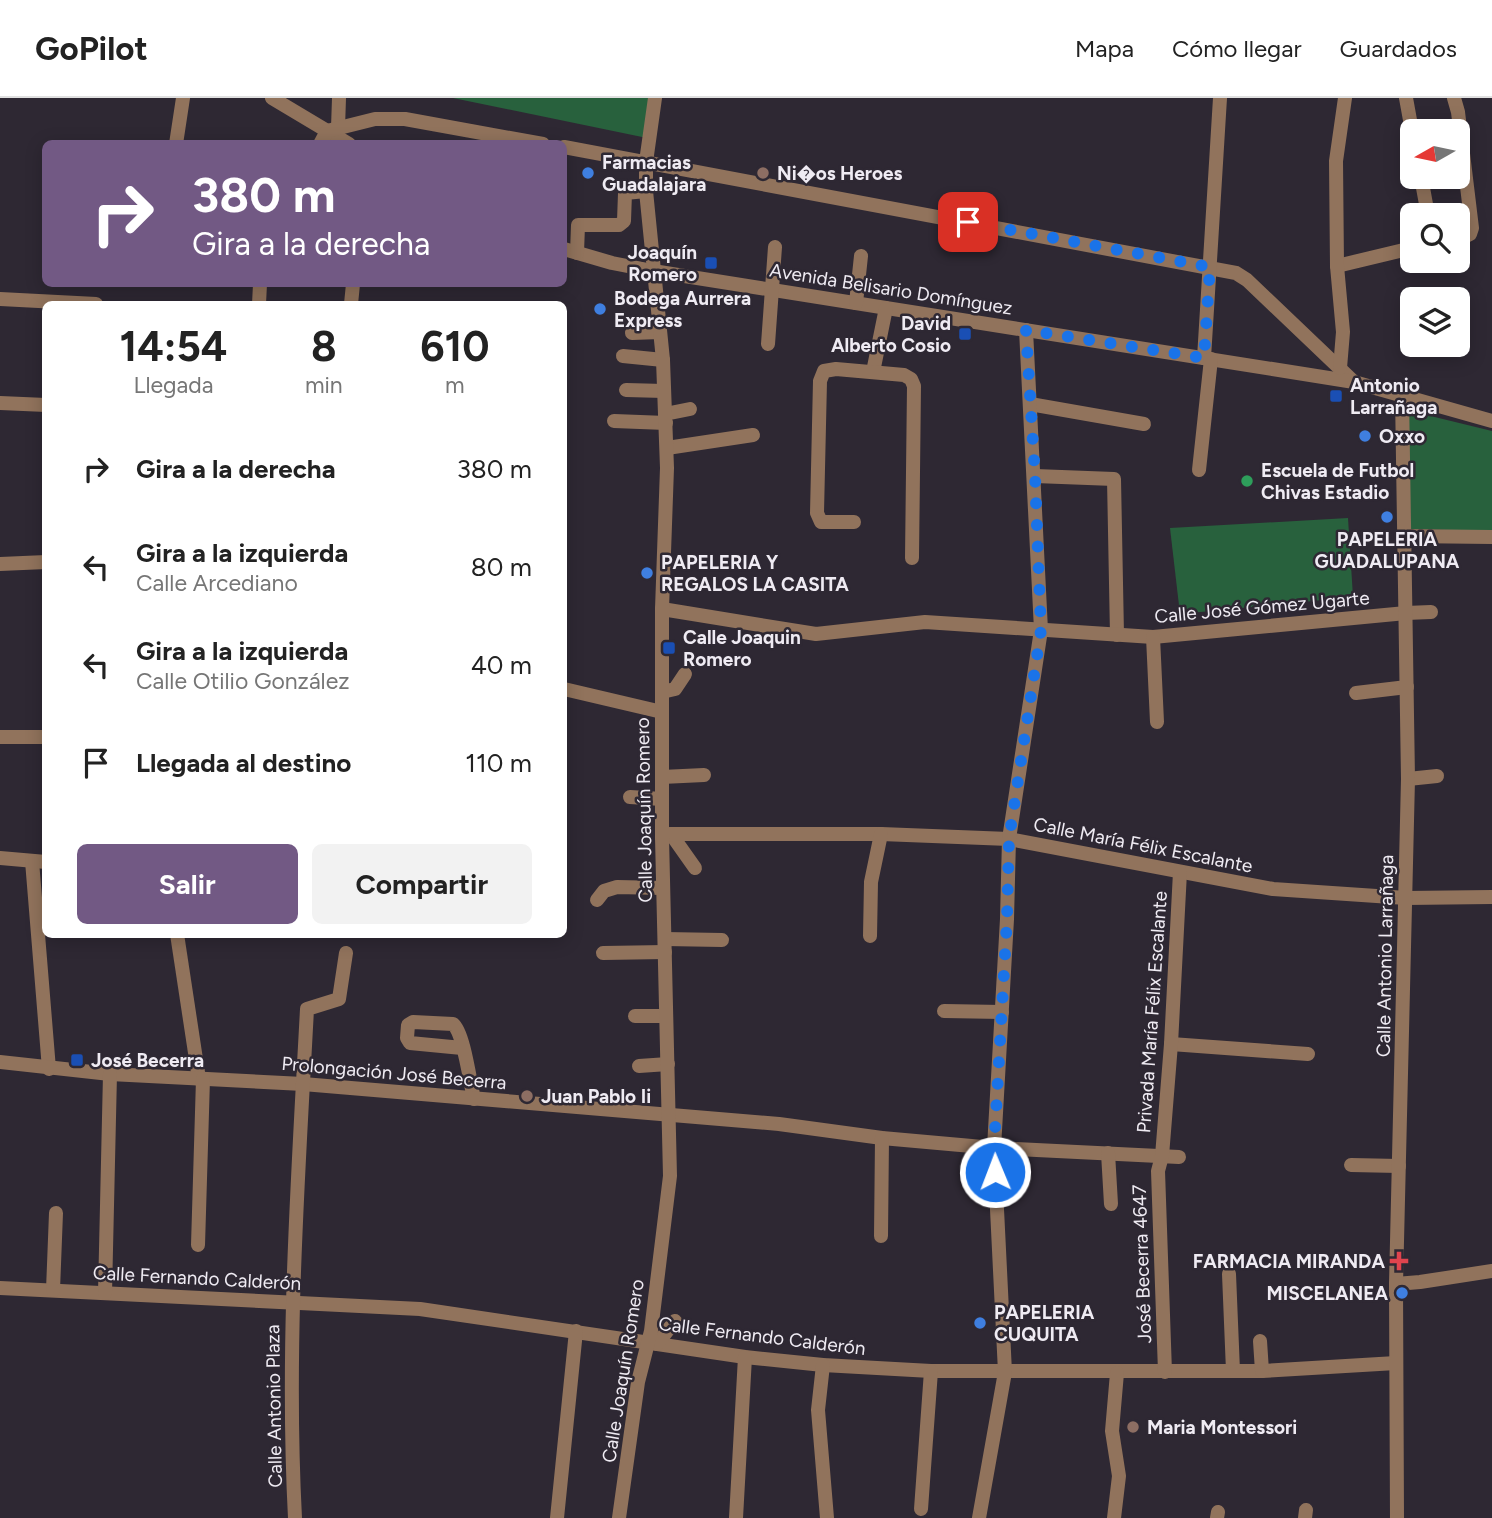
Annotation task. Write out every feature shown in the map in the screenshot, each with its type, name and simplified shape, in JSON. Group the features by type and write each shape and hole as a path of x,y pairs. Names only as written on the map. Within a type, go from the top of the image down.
{"street":[{"path":"177,140 183,98"},
{"path":"273,98 293,104 328,134"},
{"path":"328,134 339,98"},
{"name":"Calle Joaquín Romero","path":"619,1518 638,1382 653,1343 670,1176 671,1115 663,888 667,836 662,799 662,609 667,448 663,359 646,191 646,162 655,98"},
{"path":"1199,470 1208,359 1210,267 1220,98"},
{"path":"1340,368 1343,332 1337,265 1336,161 1345,98"},
{"path":"1406,98 1410,119"},
{"path":"1454,98 1469,203"},
{"path":"328,134 375,119 405,119 521,140"},
{"path":"310,120 311,140"},
{"path":"567,148 1236,273 1247,280 1354,382"},
{"path":"570,251 578,225 619,225 624,221 625,193 646,191"},
{"path":"1470,211 1470,234"},
{"path":"768,344 775,247"},
{"name":"Avenida Belisario Domínguez","path":"570,251 653,271 1354,382 1492,421"},
{"path":"1337,265 1400,251"},
{"path":"856,303 862,256"},
{"path":"0,299 42,302"},
{"path":"873,372 886,308"},
{"path":"979,1518 1005,1372 994,1148 1009,839 1041,630 1026,330"},
{"path":"632,333 660,332"},
{"path":"623,356 663,359"},
{"path":"855,522 821,523 817,513 820,381 824,371 836,369 904,375 911,379 914,386 912,558"},
{"path":"626,390 664,391"},
{"name":"Calle Antonio Larrañaga","path":"1397,1518 1396,1284 1408,779 1402,395"},
{"path":"0,403 42,405"},
{"path":"1030,404 1144,424"},
{"path":"614,421 666,418 690,408"},
{"path":"667,448 753,435"},
{"path":"1035,476 1114,479 1117,635"},
{"path":"1405,536 1492,537"},
{"path":"0,564 42,562"},
{"name":"Calle José Gómez Ugarte","path":"662,609 816,634 925,622 1153,637 1406,612 1431,612"},
{"path":"1153,637 1157,722"},
{"path":"662,692 675,689 685,674"},
{"path":"1356,693 1407,687"},
{"path":"567,690 662,712"},
{"path":"0,737 42,737"},
{"path":"662,777 705,775"},
{"path":"1408,779 1437,776"},
{"path":"630,797 662,799"},
{"path":"870,936 872,883 881,834"},
{"name":"Calle María Félix Escalante","path":"667,836 881,834 1009,839 1273,889 1406,898 1492,897"},
{"path":"667,836 695,868"},
{"path":"0,858 39,862 42,924"},
{"name":"Privada María Félix Escalante","path":"1162,1156 1180,872"},
{"path":"597,900 608,889 663,888"},
{"path":"43,938 49,1069"},
{"path":"178,938 201,1079 198,1245"},
{"path":"603,953 722,940"},
{"name":"Calle Antonio Plaza","path":"295,1518 291,1433 292,1302 307,1009 339,999 346,953"},
{"path":"944,1012 1002,1012"},
{"path":"635,1016 666,1016"},
{"path":"1171,1044 1308,1054"},
{"path":"462,1048 474,1099"},
{"name":"Prolongación José Becerra","path":"0,1062 110,1074 303,1084 779,1124 882,1138 994,1148 1179,1157"},
{"path":"639,1066 668,1064"},
{"path":"105,1293 110,1074"},
{"path":"881,1236 882,1138"},
{"path":"1108,1153 1111,1204"},
{"name":"José Becerra 4647","path":"1162,1156 1158,1171 1165,1372"},
{"path":"1351,1165 1399,1166"},
{"path":"53,1290 55,1213"},
{"path":"1396,1284 1492,1270"},
{"path":"1229,1274 1233,1371"},
{"name":"Calle Fernando Calderón","path":"0,1288 420,1309 745,1357 823,1365 931,1371 1262,1371 1396,1363"},
{"path":"653,1343 675,1321"},
{"path":"557,1518 576,1331"},
{"path":"1260,1341 1262,1371"},
{"path":"736,1518 745,1357"},
{"path":"823,1365 818,1410 827,1518"},
{"path":"921,1509 931,1371"},
{"path":"1114,1518 1119,1476 1112,1431 1117,1373"}],"green space":[{"path":"453,98 652,98 647,138"},
{"path":"1406,410 1492,431 1492,531 1411,529"},
{"path":"1348,518 1353,597 1180,614 1170,528"}],"place":[{"name":"Farmacias Guadalajara","path":"588,173"},
{"name":"Ni�os Heroes","path":"763,173"},
{"name":"Joaquín Romero","path":"711,263"},
{"name":"Bodega Aurrera Express","path":"600,309"},
{"name":"David Alberto Cosio","path":"965,334"},
{"name":"Antonio Larrañaga","path":"1336,396"},
{"name":"Oxxo","path":"1365,436"},
{"name":"Escuela de Futbol Chivas Estadio","path":"1247,481"},
{"name":"PAPELERIA GUADALUPANA","path":"1387,517"},
{"name":"PAPELERIA Y REGALOS LA CASITA","path":"647,573"},
{"name":"Calle Joaquin Romero","path":"669,648"},
{"name":"José Becerra","path":"77,1060"},
{"name":"Juan Pablo Ii","path":"527,1096"},
{"name":"FARMACIA MIRANDA","path":"1399,1261"},
{"name":"MISCELANEA","path":"1402,1293"},
{"name":"PAPELERIA CUQUITA","path":"980,1323"},
{"name":"Maria Montessori","path":"1133,1427"}],"route":[{"path":"968,222 1210,267 1204,358 1026,330 1041,630 1009,839 995,1172"}]}
